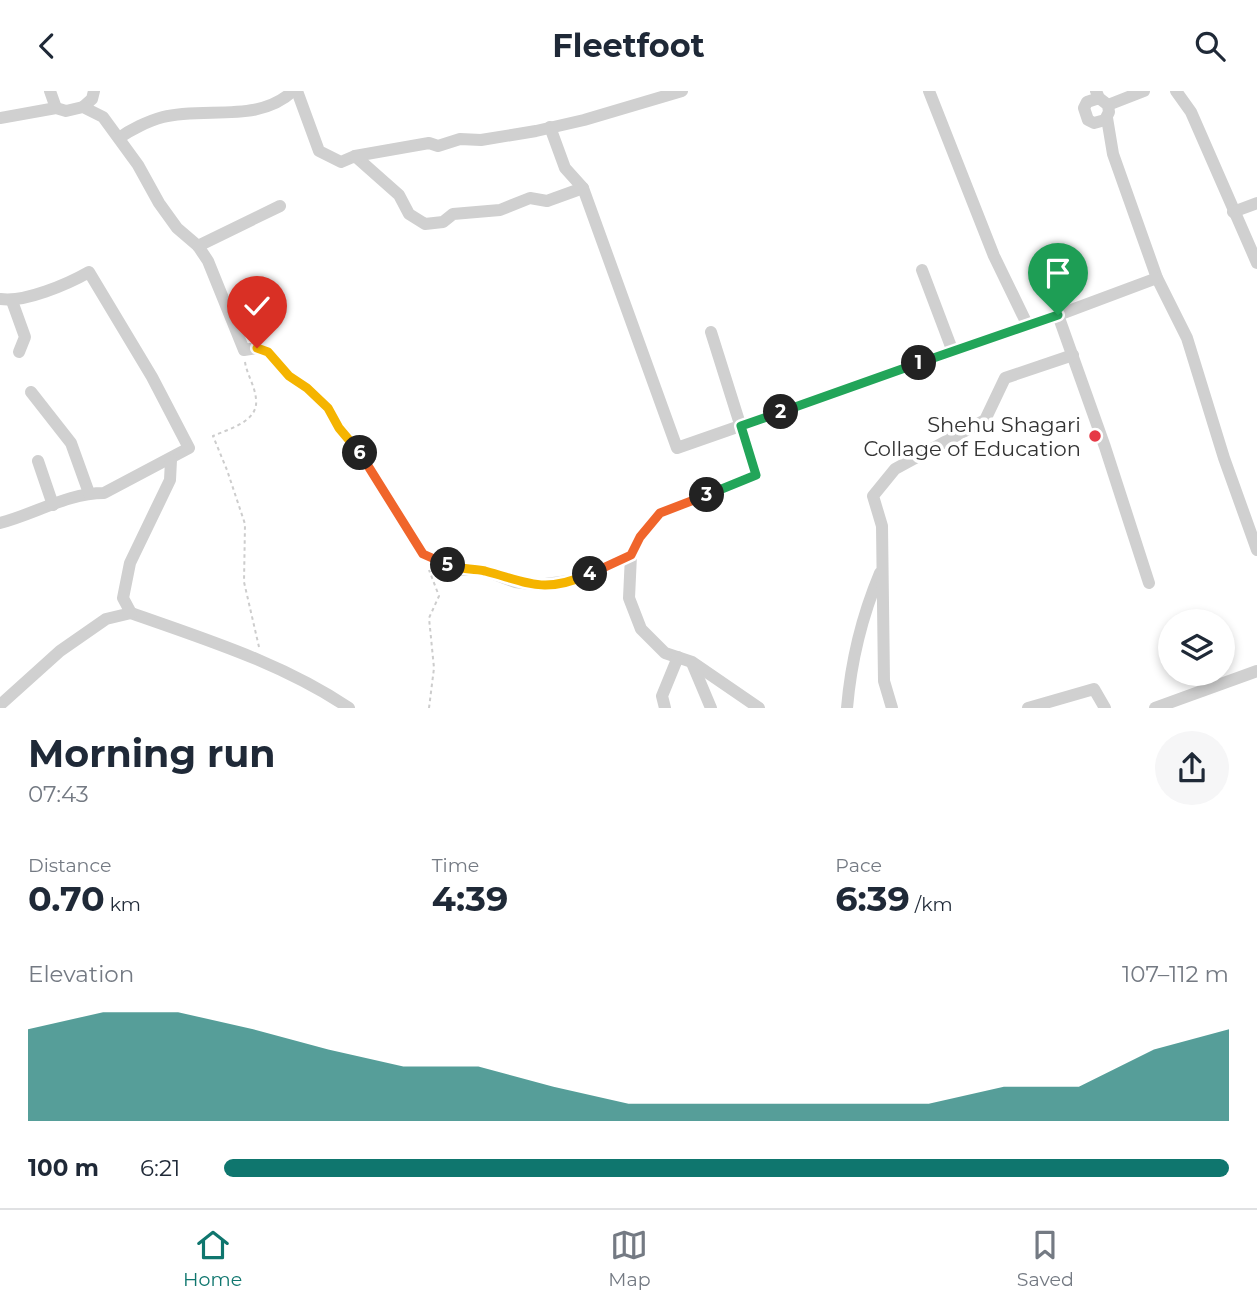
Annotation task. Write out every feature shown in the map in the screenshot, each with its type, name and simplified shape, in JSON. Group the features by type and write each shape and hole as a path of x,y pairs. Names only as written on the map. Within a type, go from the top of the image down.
{"street":[{"path":"50,91 56,108"},
{"path":"0,118 56,108 66,111 83,107 92,99 94,91"},
{"path":"119,138 163,117 261,109 289,93 319,151 341,162 355,156 429,143 438,146 460,139 481,140 584,120 682,91"},
{"path":"929,91 994,256 1028,325"},
{"path":"1113,154 1094,123 1084,114 1097,101 1144,91"},
{"path":"1176,91 1191,112 1257,263"},
{"path":"1094,123 1102,122 1097,101"},
{"path":"1097,101 1157,278 1187,338 1224,458 1257,550"},
{"path":"83,107 103,117 177,228 198,246 208,261 244,350 257,348 268,352 289,376 307,388 328,408 339,428 356,447 423,554 462,570 483,571 515,582 538,585 576,580 631,555"},
{"path":"550,127 565,168 583,188 677,448 1157,278"},
{"path":"355,156 399,195 409,214 425,224 443,222 453,214 500,210 530,198 547,201 583,188"},
{"path":"1233,212 1257,203"},
{"path":"198,246 280,206"},
{"path":"922,270 953,352"},
{"path":"0,523 25,517 89,493 104,493 171,460 189,448 152,377 89,272 74,280 6,300 25,337 19,352"},
{"path":"1058,315 1149,583"},
{"path":"710,332 756,475 660,513 640,537 631,555 629,598 641,629 665,653 692,662 759,708"},
{"path":"892,708 884,681 882,526 873,496 895,469 985,420 1005,378 1073,355"},
{"path":"31,392 71,443 89,493"},
{"path":"131,613 123,598 130,563 170,480 171,460"},
{"path":"38,461 53,505"},
{"path":"847,708 850,674 868,601 883,566"},
{"path":"0,705 60,651 97,625 106,619 131,613 215,641 286,671 349,708"},
{"path":"665,708 662,696 678,657"},
{"path":"692,662 711,708"},
{"path":"1155,708 1257,671"},
{"path":"1028,708 1094,689 1105,708"}],"path":[{"path":"244,350 247,373 257,400 254,413 247,420 212,436 227,470 245,524 244,582 263,661"},
{"path":"423,554 439,596 429,618 434,668 429,708"}],"place":[{"name":"Shehu Shagari Collage of Education","path":"1095,436"}],"route":[{"path":"257,348 268,352 289,376 307,388 328,408 339,428 356,447 423,554 462,570 483,571 527,585 552,585 576,580 631,555 640,537 660,513 756,475 741,426 1058,315"}]}
